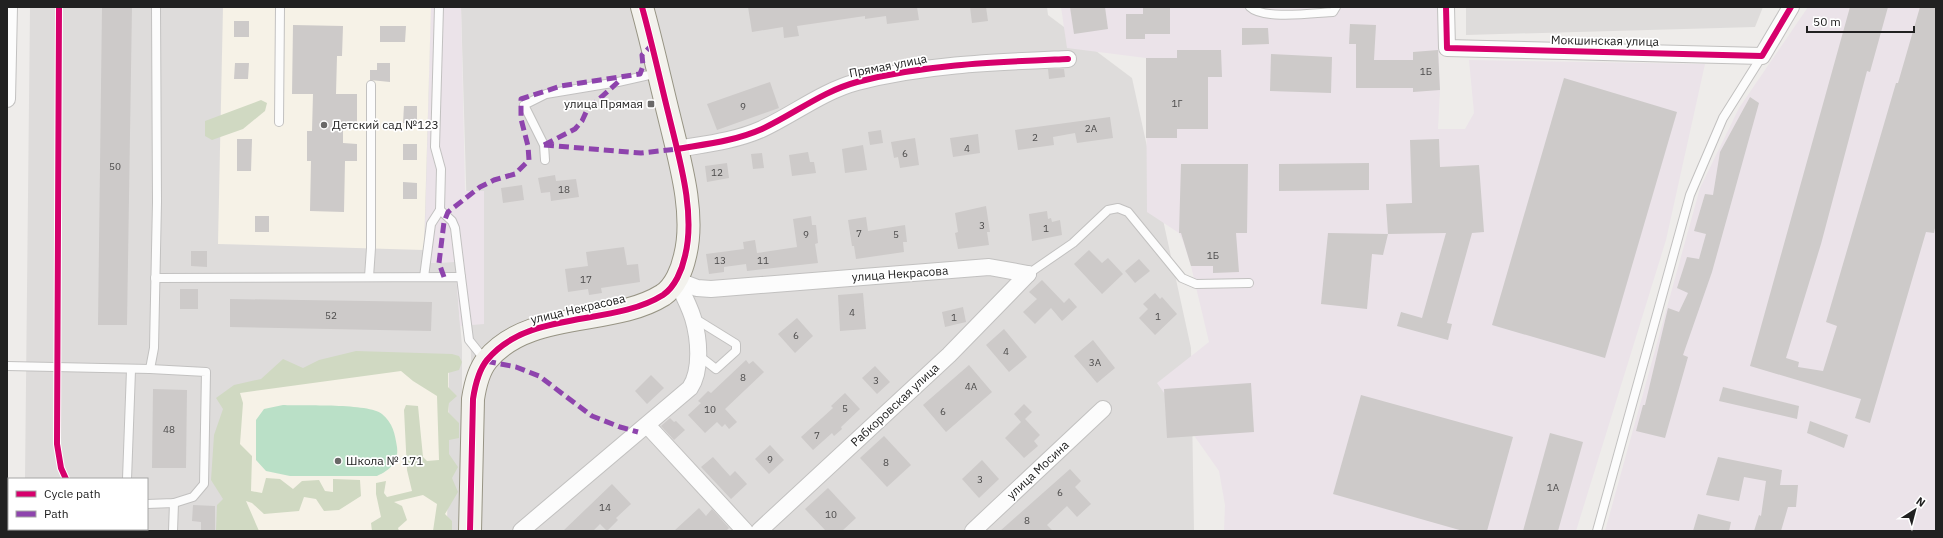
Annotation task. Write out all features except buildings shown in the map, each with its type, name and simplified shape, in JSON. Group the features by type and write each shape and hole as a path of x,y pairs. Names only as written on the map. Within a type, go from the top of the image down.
{"street":[{"path":"7,99 9,7"},
{"path":"521,531 690,388 696,378 698,354 693,318 676,280 685,256 688,232 687,198 677,149 642,7"},
{"name":"Мокшинская улица","path":"1446,7 1447,48 1762,56"},
{"path":"1762,56 1791,7"},
{"name":"Прямая улица","path":"677,149 739,138 762,129 838,88 857,82 945,66 1068,59"},
{"name":"улица Некрасова","path":"470,531 473,399 476,381 486,361 500,347 517,335 536,329 637,306 664,294 676,280 697,288 711,289 989,267 1028,274"},
{"name":"Рабкоровская улица","path":"759,531 949,355 1028,274"},
{"name":"улица Мосина","path":"973,531 1104,409"},
{"path":"647,424 745,531"}],"lane":[{"path":"150,369 154,348 156,7"},
{"path":"278,122 280,7"},
{"path":"424,277 431,224 440,210 441,169 435,147 438,7"},
{"path":"1250,7 1253,10 1269,14 1333,12 1336,7"},
{"path":"1596,531 1690,195 1723,118 1762,56"},
{"path":"545,160 544,145 524,105 546,94 618,82 659,73"},
{"path":"369,277 371,248 371,85"},
{"path":"1028,274 1073,243 1108,210 1118,208 1128,212 1182,278 1196,284 1249,283"},
{"path":"440,210 452,221 455,228 469,340 486,361"},
{"path":"155,278 461,277"},
{"path":"693,318 736,344 736,351 716,368 698,354"},
{"path":"7,366 130,370 150,369 206,372 204,484 193,497 174,503 148,504"},
{"path":"127,478 130,370"},
{"path":"174,503 174,531"}],"shaded area":[{"path":"30,7 431,7 425,263 455,262 462,346 462,531 25,531 148,530 148,478 25,478"},
{"name":"Детский сад №123","path":"223,7 431,7 424,250 218,244"},
{"path":"431,7 461,7 465,191 484,191 484,324 460,326 455,262 424,263"},
{"path":"461,7 1047,7 1048,15 1132,78 1191,348 1194,531 476,531"},
{"path":"1061,7 1437,7 1440,90 1438,129 1465,129 1474,113 1469,60 1705,64 1666,240 1576,531 1224,531 1225,505 1219,471 1157,383 1209,342 1191,266 1183,241 1179,233 1147,212 1146,58 1067,48"},
{"path":"1466,7 1763,7 1755,27 1466,35"},
{"path":"1808,7 1936,7 1936,531 1605,531 1700,188 1739,108"},
{"name":"Школа № 171","path":"449,359 447,531 227,531 231,391"}],"green space":[{"path":"261,100 267,103 265,111 243,129 212,140 205,136 205,121"},
{"path":"356,351 452,354 459,356 462,362 459,370 448,373 448,387 457,396 449,403 448,412 459,423 459,438 449,440 449,454 458,467 452,478 458,492 445,514 452,521 452,531 433,531 437,504 423,495 394,502 402,506 407,520 398,528 399,531 372,531 371,523 381,517 376,494 376,483 386,481 384,493 387,497 412,491 407,470 404,410 406,405 418,406 423,457 427,461 439,460 437,396 413,381 401,371 240,393 243,403 240,444 252,456 251,491 262,493 266,478 280,479 293,489 302,481 319,480 325,491 333,492 333,479 360,480 361,496 339,510 324,511 316,499 304,497 299,511 264,514 252,503 246,501 259,531 216,531 217,505 223,499 211,480 214,435 223,409 216,398 234,385 261,379 283,359 303,368 319,360"},
{"path":"283,405 335,406 375,410 386,417 394,433 397,447 397,457 393,465 377,476 290,476 266,471 256,460 256,420 264,409"}],"marked path":[{"path":"444,277 439,263 444,222 448,212 480,187 494,180 515,174 529,160 528,146 521,119 521,99 561,86 640,74 643,66 642,55 652,45"},
{"path":"544,145 575,129 582,121 587,110 618,82"},
{"path":"544,145 641,153 677,149"},
{"path":"486,361 516,367 539,376 592,416 638,432"}],"cycle path":[{"path":"59,7 57,444 61,468 66,478"},
{"path":"470,531 473,399 479,374 487,360 505,344 525,333 548,325 643,305 667,292 671,288 682,267 688,239 689,222 685,186 642,7"},
{"path":"1446,7 1447,48 1762,56 1791,7"},
{"path":"677,149 720,142 752,133 774,123 832,91 857,82 883,76 909,71 962,65 1068,59"}],"place":[{"name":"улица Прямая","path":"651,104"},
{"name":"Детский сад №123","path":"324,125"},
{"name":"Школа № 171","path":"338,461"}]}
